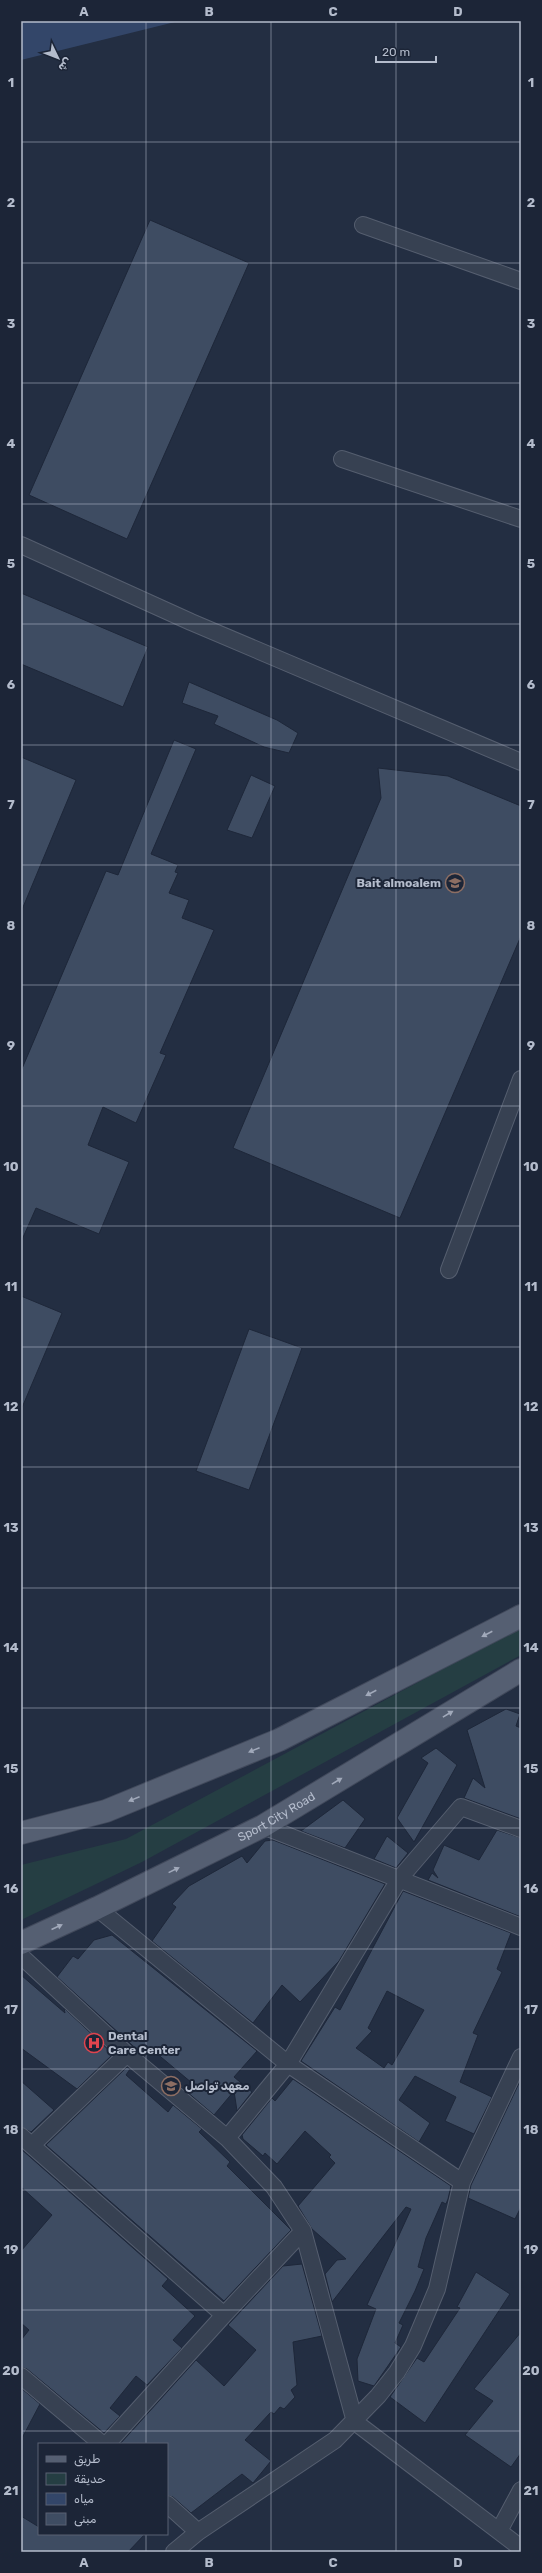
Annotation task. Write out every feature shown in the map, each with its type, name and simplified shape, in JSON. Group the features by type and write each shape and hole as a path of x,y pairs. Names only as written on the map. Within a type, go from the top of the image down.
{"main road":[{"path":"21,1833 106,1811 279,1740 521,1616"},
{"name":"Sport City Road","path":"21,1943 98,1908 263,1826 521,1670"}],"street":[{"path":"363,225 521,281"},
{"path":"342,458 521,519"},
{"path":"21,544 191,622 521,762"},
{"path":"449,1270 521,1079"},
{"path":"227,2138 288,2064 400,1878 461,1807 521,1829"},
{"path":"263,1826 400,1878 521,1927"},
{"path":"98,1908 288,2064 462,2182"},
{"path":"21,1956 127,2054 227,2138 274,2187 303,2231 355,2422 521,2548"},
{"path":"127,2054 26,2141 224,2315"},
{"path":"174,2552 198,2532 314,2456 355,2422 397,2372 427,2318 437,2289 462,2182 521,2057"},
{"path":"108,2443 224,2315 303,2231"},
{"path":"21,2376 101,2443"},
{"path":"499,2531 521,2490"},
{"path":"168,2505 198,2532"}],"green space":[{"path":"521,1627 521,1655 142,1862 21,1920 21,1865 126,1839"}],"water":[{"path":"21,21 179,21 21,60"}],"building":[{"path":"150,220 249,263 127,539 29,495"},
{"path":"21,593 148,647 123,707 21,664"},
{"path":"189,682 277,720 298,733 289,753 264,747 214,724 218,716 182,703"},
{"path":"174,740 196,749 151,854 178,865 175,872 178,873 169,893 189,900 182,918 214,930 160,1053 166,1055 136,1123 103,1107 88,1145 129,1162 99,1234 36,1208 21,1242 21,1071 106,871 118,875"},
{"path":"21,757 76,780 21,912"},
{"path":"378,768 448,776 521,806 521,936 400,1218 233,1148 381,798"},
{"path":"251,775 275,786 252,838 227,830"},
{"path":"21,1296 62,1313 21,1410"},
{"path":"249,1329 302,1348 249,1490 196,1471"},
{"path":"506,1709 520,1714 516,1726 521,1728 521,1819 464,1798 473,1778 485,1788 467,1730"},
{"path":"436,1748 457,1765 414,1842 397,1818 428,1763 421,1758"},
{"path":"343,1800 365,1819 345,1848 301,1831"},
{"path":"497,1830 521,1838 521,1917 428,1880 432,1873 438,1878 433,1870 444,1845 479,1860"},
{"path":"387,1836 408,1853 396,1868 374,1859"},
{"path":"273,1840 385,1884 339,1961 300,2002 282,1985 253,2023 152,1941 176,1907 172,1904 189,1886 242,1856 247,1863 265,1841"},
{"path":"403,1891 511,1933 497,1969 502,1972 473,2033 478,2035 460,2082 492,2097 474,2134 445,2121 456,2097 415,2076 399,2100 430,2123 419,2142 301,2061 335,2007 340,2010","holes":["387,1991 424,2010 392,2065 388,2062 384,2068 356,2048 372,2031 368,2028"]},
{"path":"112,1935 257,2051 234,2077 252,2092 237,2111 234,2091 214,2115 186,2091 192,2083 149,2047 142,2054 57,1977 73,1956 78,1959 94,1940"},
{"path":"21,1975 65,2013 64,2008 113,2054 77,2089 21,2048"},
{"path":"127,2067 130,2069 126,2075 168,2112 173,2105 202,2129 199,2132 230,2162 227,2166 291,2230 224,2301 46,2145"},
{"path":"293,2079 451,2186 446,2204 442,2202 426,2238 418,2267 424,2269 399,2323 403,2325 395,2343 401,2347 374,2386 358,2381 357,2359 376,2309 367,2305 411,2209 406,2207 332,2302 325,2274 337,2260 346,2259 312,2229 298,2206 335,2163 329,2157 331,2155 305,2131 277,2164 265,2153 263,2156 243,2139 242,2135 272,2098 275,2101"},
{"path":"521,2079 521,2207 515,2219 468,2198 471,2185"},
{"path":"21,2081 54,2110 31,2132 21,2127"},
{"path":"21,2149 168,2279 162,2286 195,2316 173,2340 182,2348 147,2385 136,2376 110,2408 120,2416 104,2433 27,2369 21,2367 21,2340 29,2330 21,2323 21,2251 52,2215 21,2187"},
{"path":"302,2264 322,2336 293,2342 297,2385 291,2390 295,2397 284,2409 280,2407 274,2414 271,2412 245,2440 271,2461 253,2483 242,2474 191,2513 173,2497 168,2495 168,2443 121,2443 196,2360 224,2386 256,2350 228,2325 283,2266"},
{"path":"476,2272 510,2294 425,2423 390,2397 417,2358 424,2362 460,2308 457,2307"},
{"path":"521,2332 521,2453 511,2467 465,2435 493,2401 474,2389"},
{"path":"21,2388 40,2404 21,2440"},
{"path":"21,2516 38,2526 38,2535 144,2535 128,2552 21,2552"}],"place":[{"name":"Bait almoalem","path":"455,883"},
{"name":"Dental Care Center","path":"94,2043"},
{"name":"معهد تواصل","path":"171,2086"}]}
